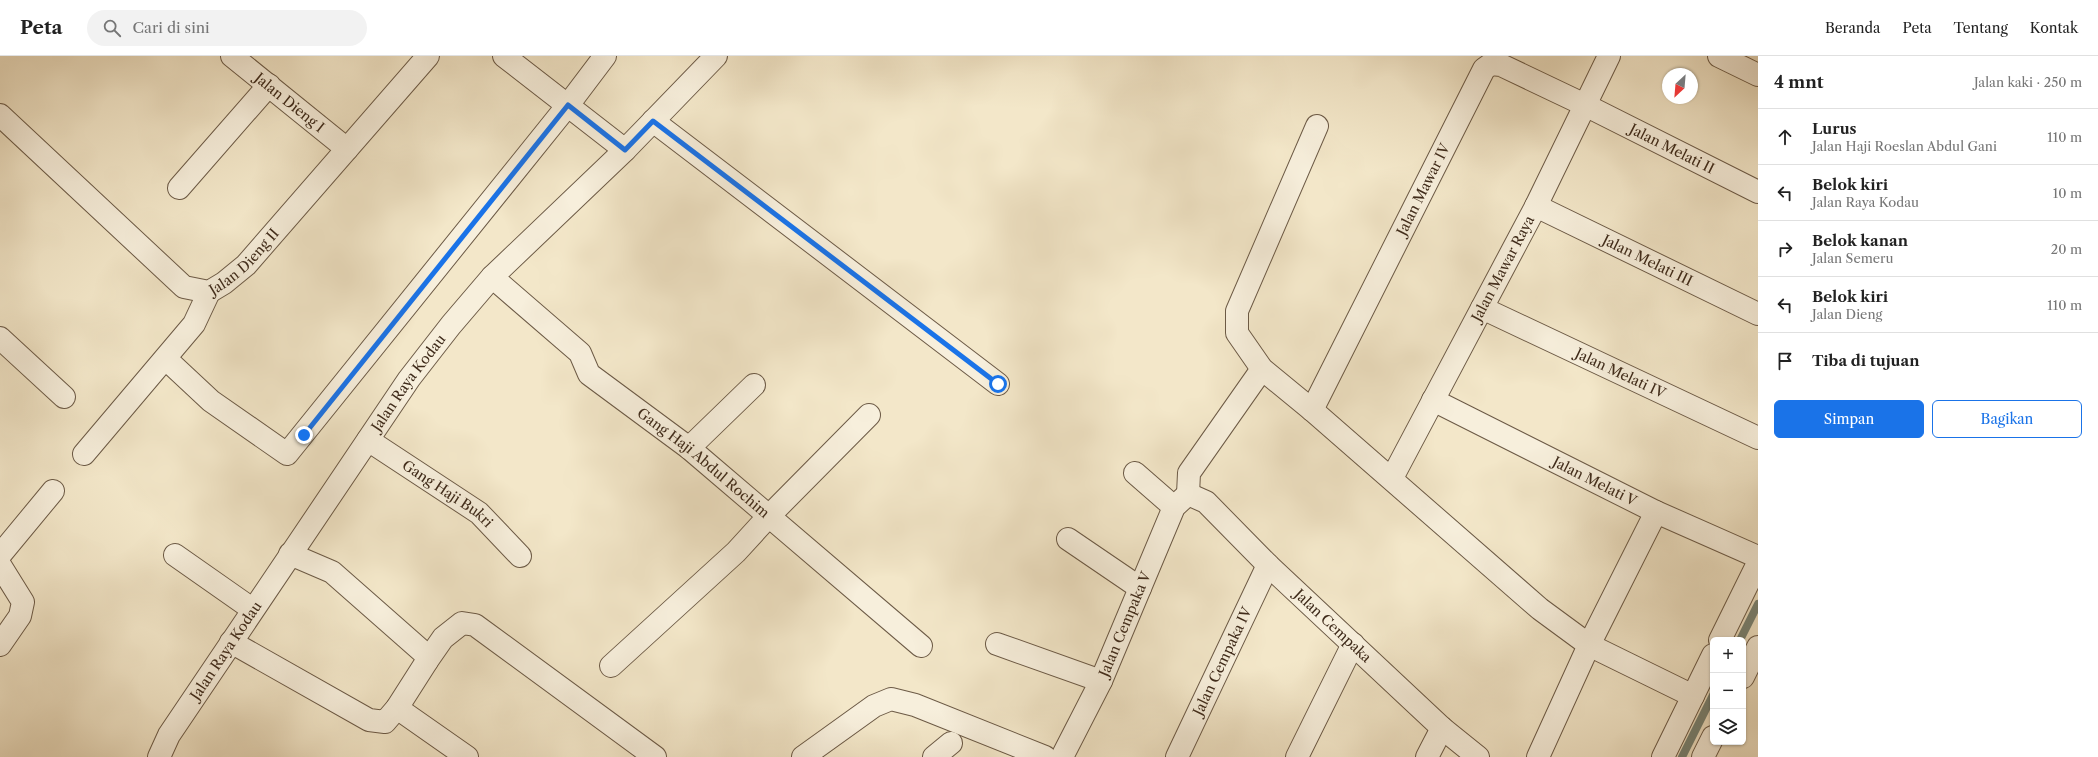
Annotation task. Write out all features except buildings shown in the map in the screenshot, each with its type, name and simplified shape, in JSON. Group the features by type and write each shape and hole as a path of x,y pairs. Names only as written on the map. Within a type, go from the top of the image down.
{"street":[{"name":"Jalan Dieng I","path":"232,56 347,149"},
{"name":"Jalan Dieng II","path":"0,115 184,287 209,292 246,265 428,56"},
{"path":"504,56 625,150"},
{"path":"166,359 211,401 287,454 304,435 568,105 605,56"},
{"name":"Jalan Raya Kodau","path":"159,757 169,735 252,609 409,379 451,325 492,277 625,150 716,56"},
{"name":"Jalan Mawar Raya","path":"1392,478 1536,206 1609,56"},
{"path":"1719,56 1758,74"},
{"name":"Jalan Mawar IV","path":"1312,410 1484,69 1491,64 1501,65 1585,105"},
{"path":"180,188 269,85"},
{"name":"Jalan Melati II","path":"1585,105 1758,192"},
{"path":"653,121 998,384"},
{"path":"1317,126 1237,312 1237,333 1262,369 1392,478 1540,609 1589,645 1693,696"},
{"name":"Jalan Melati III","path":"1536,206 1758,314"},
{"name":"Gang Haji Abdul Rochim","path":"492,277 580,353 589,374 689,448 921,646"},
{"path":"84,454 166,359 194,324 209,292"},
{"name":"Jalan Melati IV","path":"1482,308 1758,438"},
{"path":"0,338 64,397"},
{"path":"1181,500 1189,473 1262,369"},
{"path":"689,448 754,385"},
{"name":"Jalan Melati V","path":"1433,400 1656,512 1758,557"},
{"path":"611,666 736,552 768,517 869,415"},
{"name":"Gang Haji Bukri","path":"368,440 479,513 520,556"},
{"name":"Jalan Cempaka","path":"1135,473 1181,500 1206,502 1268,565 1442,728 1478,757"},
{"path":"0,555 53,492"},
{"name":"Jalan Cempaka V","path":"1062,757 1101,681 1140,588 1181,500"},
{"path":"1538,757 1589,645 1656,512"},
{"path":"1068,539 1140,588"},
{"path":"290,554 332,572 424,653 427,661"},
{"path":"175,555 252,609"},
{"path":"1721,637 1758,563"},
{"path":"0,565 23,602 20,616 0,645"},
{"name":"Jalan Cempaka IV","path":"1177,757 1268,565"},
{"path":"231,642 368,720 385,722 443,638 462,623 475,625 654,757"},
{"path":"997,644 1101,681"},
{"path":"1297,757 1353,644"},
{"path":"1748,679 1758,647"},
{"path":"1663,757 1710,661"},
{"path":"803,757 874,706 891,699 915,705 1045,757"},
{"path":"396,708 467,757"},
{"path":"1427,757 1442,728"},
{"path":"934,757 951,743"},
{"path":"1703,757 1710,743"}],"waterway":[{"path":"1742,637 1758,604"},
{"path":"1682,757 1710,701"}],"route":[{"path":"304,435 568,105 625,150 653,121 998,384"}]}
